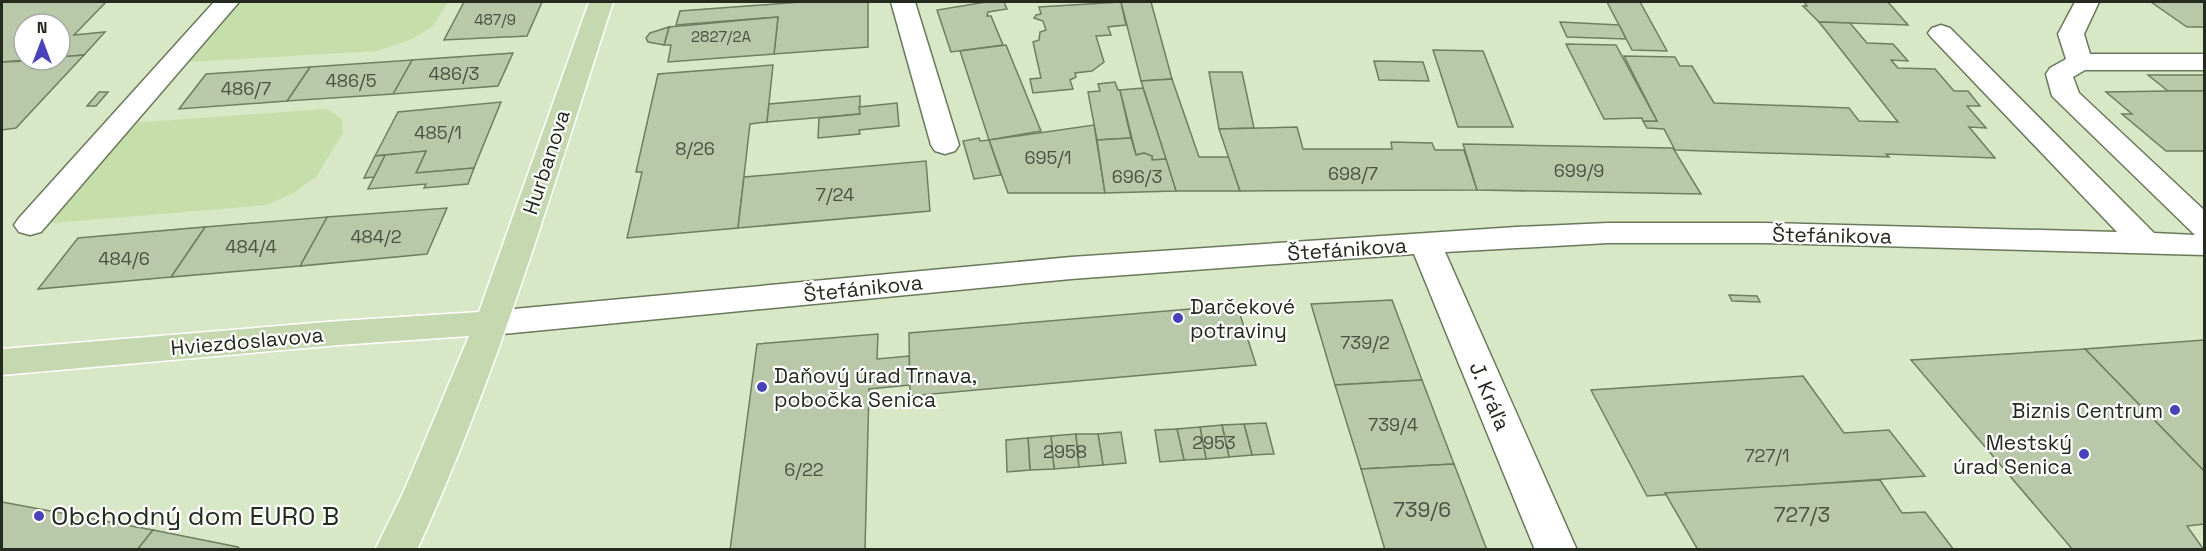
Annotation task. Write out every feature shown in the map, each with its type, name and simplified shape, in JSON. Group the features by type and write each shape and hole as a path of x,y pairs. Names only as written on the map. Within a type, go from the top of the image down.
{"main road":[{"name":"Hurbanova","path":"396,549 424,491 492,323 601,2"},
{"name":"Hviezdoslavova","path":"2,362 339,333 492,323"}],"street":[{"path":"30,225 226,2"},
{"path":"903,2 945,145"},
{"path":"2080,62 2071,34 2087,2"},
{"path":"1941,33 2146,244"},
{"path":"2205,62 2080,62 2059,74 2066,96 2205,227"},
{"name":"Štefánikova","path":"492,323 1071,268 1585,234 1671,232 2205,245"},
{"name":"J. Kráľa","path":"1425,243 1556,549"}],"green space":[{"path":"227,2 448,2 433,26 410,40 377,51 172,63"},
{"path":"327,109 342,119 343,133 316,177 295,192 267,205 30,225 119,124"}],"building":[{"path":"2,2 106,2 74,35 105,32 84,55 72,56 72,12 12,12 12,61 2,62"},
{"path":"464,2 542,2 527,36 444,40"},
{"path":"801,2 868,2 868,47 774,54 778,17 676,25 680,11"},
{"path":"986,2 1004,2 1007,9 988,12 987,16 991,16 1003,45 951,52 937,10"},
{"path":"1121,2 1126,25 1108,27 1111,35 1096,36 1104,62 1092,71 1075,73 1076,77 1070,80 1073,89 1033,93 1030,79 1041,78 1033,42 1039,40 1040,32 1046,30 1043,21 1034,18 1041,14 1039,7"},
{"path":"1121,2 1151,2 1172,79 1141,81"},
{"path":"1607,2 1640,2 1667,51 1632,50"},
{"path":"1804,2 1888,2 1908,25 1819,22 1803,6 1807,6"},
{"path":"2151,2 2204,2 2204,27 2187,27"},
{"path":"778,17 774,54 668,62 671,45 664,45 669,27"},
{"path":"1560,22 1619,25 1626,39 1567,37"},
{"path":"1819,22 1850,23 1867,43 1893,44 1908,61 1891,60 1898,68 1935,69 1954,91 1968,91 1980,106 1967,106 1986,128 1969,127 1995,158 1675,150 1664,129 1647,128 1643,121 1657,121 1624,56 1675,57 1680,66 1692,66 1714,103 1849,108 1859,121 1898,122"},
{"path":"669,27 664,45 648,42 646,38 650,33"},
{"path":"1566,44 1616,45 1657,121 1643,121 1642,118 1604,119"},
{"path":"1006,45 1041,131 989,140 960,51"},
{"path":"1433,50 1483,51 1513,127 1458,127"},
{"path":"513,53 498,86 393,94 412,60"},
{"path":"84,55 72,68 72,56"},
{"path":"412,60 393,94 287,101 310,67"},
{"path":"1374,61 1423,62 1429,81 1379,80"},
{"path":"2,62 12,62 12,72 68,72 16,128 2,130"},
{"path":"773,65 767,122 750,124 738,228 627,238 642,172 636,172 658,74"},
{"path":"310,67 287,101 179,109 206,74"},
{"path":"1209,72 1242,72 1254,128 1219,129"},
{"path":"2148,75 2204,75 2204,91 2168,91"},
{"path":"1172,79 1199,157 1229,157 1240,191 1176,191 1141,81"},
{"path":"1115,82 1120,90 1131,138 1097,140 1088,92 1100,91 1098,84"},
{"path":"1143,88 1166,159 1152,160 1152,156 1144,153 1136,155 1120,90"},
{"path":"2204,91 2204,151 2166,151 2122,114 2132,114 2106,92"},
{"path":"99,92 108,92 96,106 87,106"},
{"path":"860,96 860,114 767,122 769,104"},
{"path":"501,102 474,168 416,173 426,151 375,156 398,112"},
{"path":"897,103 899,126 859,130 860,134 818,138 819,118 860,114 859,107"},
{"path":"1094,125 1105,193 1008,193 989,140"},
{"path":"1297,127 1303,149 1392,149 1391,142 1432,143 1435,150 1464,150 1477,190 1240,191 1219,129"},
{"path":"979,138 980,141 989,140 1001,175 974,179 963,141"},
{"path":"1131,138 1136,155 1144,153 1152,156 1152,160 1166,159 1176,191 1105,193 1097,140"},
{"path":"1463,144 1673,148 1701,194 1477,190"},
{"path":"426,151 416,173 474,168 468,184 424,188 426,184 368,189 385,155"},
{"path":"385,155 374,177 364,178 375,156"},
{"path":"926,161 930,211 738,228 744,177"},
{"path":"447,208 427,254 300,266 327,217"},
{"path":"327,217 300,266 171,277 205,227"},
{"path":"205,227 171,277 38,289 78,238"},
{"path":"1729,295 1757,296 1760,302 1732,301"},
{"path":"1392,300 1422,380 1335,385 1311,304"},
{"path":"1237,305 1256,365 910,396 909,333"},
{"path":"878,334 877,359 909,356 910,385 869,389 865,550 730,550 757,344"},
{"name":"Biznis Centrum","path":"2204,340 2204,471 2085,349"},
{"path":"2085,349 2204,471 2204,524 2187,526 2204,550 2073,550 1911,360"},
{"path":"1803,376 1844,433 1889,430 1925,476 1647,496 1591,390"},
{"path":"1422,380 1454,464 1361,469 1335,385"},
{"path":"1266,423 1274,454 1252,455 1244,424"},
{"path":"1244,424 1252,455 1229,457 1222,425"},
{"path":"1222,425 1229,457 1206,459 1200,427"},
{"path":"1200,427 1206,459 1184,460 1177,429"},
{"path":"1177,429 1184,460 1160,462 1155,430"},
{"path":"1121,432 1126,463 1103,465 1098,434"},
{"path":"1076,434 1079,467 1054,469 1051,436"},
{"path":"1076,434 1098,434 1103,465 1079,467"},
{"path":"1051,436 1054,469 1030,470 1028,438"},
{"path":"1028,438 1030,470 1007,472 1006,440"},
{"path":"1454,464 1487,550 1385,550 1361,469"},
{"path":"1880,480 1902,513 1925,512 1954,550 1698,550 1665,493"},
{"name":"Obchodný dom EURO B","path":"2,502 153,530 137,550 2,550"},
{"path":"153,530 238,547 241,550 137,550"}],"place":[{"name":"Darčekové potraviny","path":"1178,318"},
{"name":"Daňový úrad Trnava, pobočka Senica","path":"762,387"},
{"name":"Biznis Centrum","path":"2175,410"},
{"name":"Mestský úrad Senica","path":"2084,454"},
{"name":"Obchodný dom EURO B","path":"39,516"}]}
